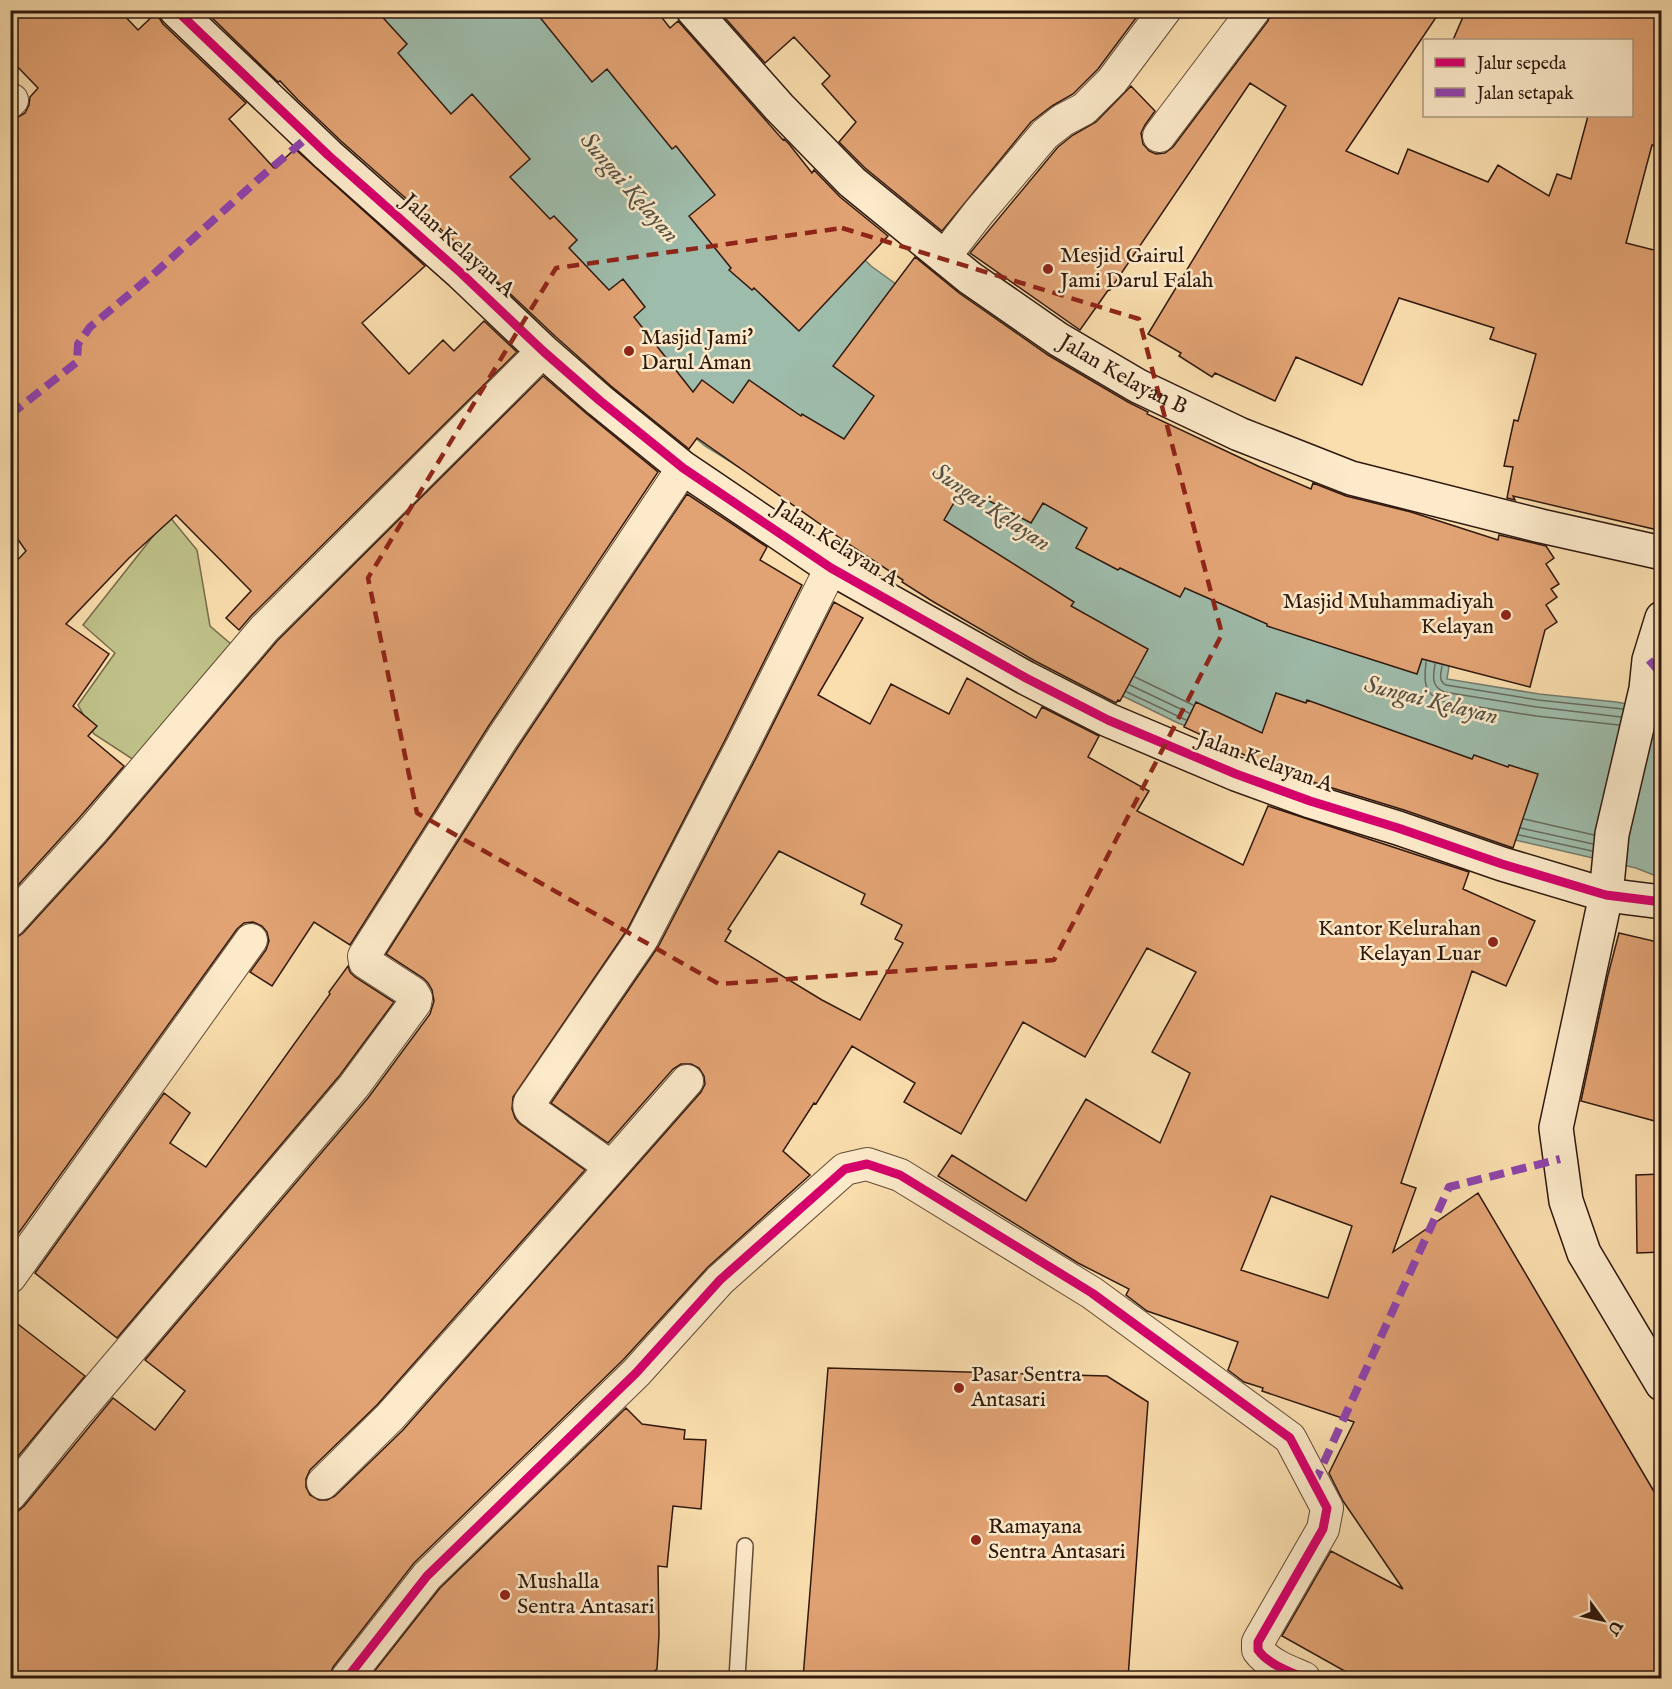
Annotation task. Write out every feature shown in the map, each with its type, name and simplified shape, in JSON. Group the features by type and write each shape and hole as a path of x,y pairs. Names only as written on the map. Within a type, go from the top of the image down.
{"street":[{"name":"Jalan Kelayan A","path":"176,10 328,155 599,400 682,468 831,568 1026,678 1108,720 1236,774 1310,801 1502,864 1606,895 1662,902"},
{"name":"Jalan Kelayan B","path":"693,10 779,107 852,182 970,278 1058,339 1138,386 1239,434 1351,478 1541,526 1662,553"},
{"path":"944,257 1045,134 1063,120 1084,109 1112,81 1165,10"},
{"path":"1159,136 1254,10"},
{"path":"10,921 93,830 264,629 543,351"},
{"path":"10,1495 74,1416 354,1086 415,1003 416,998 413,993 365,962 364,956 502,737 682,468"},
{"path":"611,1167 531,1110 530,1102 642,939 831,568"},
{"path":"1662,618 1652,675 1612,834 1606,895 1557,1128 1566,1201 1584,1253 1662,1384"},
{"path":"10,1277 251,940"},
{"path":"323,1483 390,1417 687,1081"},
{"path":"347,1678 427,1576 636,1373 720,1280 845,1169 867,1164 900,1175 1092,1293 1290,1438 1327,1508 1323,1529 1258,1642 1258,1650 1271,1662 1304,1678"}],"lane":[{"path":"737,1678 745,1546"}],"highlighted area":[{"path":"842,228 1139,319 1222,634 1054,960 719,984 417,813 368,578 556,268"}],"green space":[{"path":"169,516 197,550 210,626 238,650 137,762 94,734 78,705 115,653 83,625"}],"water":[{"name":"Sungai Kelayan","path":"236,11 618,11 650,47 871,266 1095,428 1461,590 1447,679 1661,710 1661,878 1636,868 1502,837 1359,792 1178,723 1043,657 705,446 647,398"}],"building":[{"path":"10,10 119,10 138,30 158,11 163,24 246,103 229,119 274,168 295,149 425,266 362,323 409,374 443,340 454,351 484,321 517,352 239,630 226,618 251,591 176,515 129,558 66,624 109,654 73,706 97,726 88,736 124,766 10,894 10,568 26,551 10,528 10,119 15,119 25,113 30,97 38,88 10,59"},
{"path":"204,10 376,10 407,44 398,53 451,114 472,94 530,159 510,177 550,219 554,216 577,240 569,248 609,290 623,279 645,307 634,317 693,392 702,380 733,403 749,380 801,416 802,414 844,439 874,396 833,366 915,257 959,293 1048,355 1148,412 1147,414 1260,467 1311,489 1313,483 1346,496 1411,512 1498,540 1499,535 1546,546 1554,558 1546,564 1559,584 1551,589 1557,597 1546,605 1557,622 1545,630 1530,687 1422,659 1417,674 1267,626 1267,624 1185,588 1180,597 1120,568 1118,570 1076,548 1087,528 1043,503 1031,523 963,487 944,520 1074,602 1071,606 1148,649 1120,701 1116,703 1035,661 932,601 697,438 689,449 611,386 556,337 453,240 341,141"},
{"path":"534,10 656,10 670,28 678,21 789,144 812,173 814,170 840,197 888,236 799,331 754,288 752,290 729,270 731,268 689,216 715,195 676,146 672,149 607,69 592,82"},
{"path":"718,10 1142,10 1098,69 1073,94 1031,122 942,231 865,168 839,142 856,122 822,84 830,76 794,37 765,63"},
{"path":"1272,10 1441,10 1346,151 1398,174 1408,149 1488,182 1498,165 1549,196 1557,174 1571,179 1588,117 1633,117 1633,39 1453,39 1466,10 1662,10 1662,148 1652,145 1626,243 1662,252 1662,531 1513,496 1515,500 1507,498 1513,467 1504,466 1514,420 1518,421 1536,354 1490,339 1494,328 1399,298 1362,385 1296,357 1275,401 1215,373 1212,377 1179,356 1181,353 1148,334 1286,106 1250,83 1110,290 1080,330 970,253 1058,147 1096,122 1131,86 1155,111 1141,133 1143,144 1149,151 1156,154 1165,153 1173,147 1268,21"},
{"path":"543,376 658,472 488,727 350,945 314,922 272,986 250,972 266,950 269,941 267,932 262,926 253,922 244,923 237,929 10,1245 10,938 16,938 23,933 106,842 277,641"},
{"path":"687,494 767,547 760,560 802,585 627,930 513,1097 512,1109 519,1123 585,1170 377,1405 310,1470 306,1479 306,1487 310,1495 319,1500 327,1500 335,1496 403,1430 701,1092 705,1084 704,1076 699,1068 691,1064 681,1064 673,1069 608,1143 551,1103 658,947 834,602 863,618 818,695 870,724 891,684 949,714 967,678 1036,718 1042,707 1099,736 1088,757 1149,791 1137,811 1243,865 1268,806 1469,872 1463,889 1535,921 1506,986 1472,971 1401,1183 1416,1188 1393,1252 1478,1193 1662,1505 1662,1678 1357,1678 1282,1636 1331,1551 1403,1589 1343,1501 1329,1473 1354,1422 1262,1391 1263,1388 1244,1382 1228,1370 1238,1342 1147,1311 1126,1295 1129,1289 1078,1263 938,1176 952,1155 1026,1201 1086,1099 1160,1143 1190,1073 1152,1052 1196,972 1147,948 1085,1057 1023,1022 961,1134 904,1102 915,1083 852,1046 783,1151 810,1175 708,1267 623,1360 414,1563 333,1667 329,1678 10,1678 10,1513 17,1512 24,1506 113,1398 155,1430 185,1391 145,1360 368,1098 430,1014 434,1001 428,983 386,954 518,747","holes":["779,851 865,894 861,904 902,925 895,939 903,943 860,1020 822,1000 725,941 731,931 728,929","1271,1196 1352,1226 1328,1298 1241,1270"]},
{"path":"1276,693 1306,703 1307,700 1472,759 1474,755 1508,767 1509,765 1538,774 1513,848 1266,765 1184,727 1196,702 1262,733"},
{"path":"1619,933 1662,943 1662,1123 1581,1101"},
{"path":"348,966 355,977 394,1002 340,1075 117,1338 35,1273 164,1093 190,1113 170,1143 206,1167"},
{"path":"1662,1174 1662,1252 1637,1253 1636,1175"},
{"path":"10,1318 85,1376 10,1466"},
{"name":"Ramayana Sentra Antasari","path":"828,1368 1107,1376 1148,1402 1128,1678 803,1678"},
{"path":"626,1408 642,1424 685,1430 684,1439 706,1440 701,1509 673,1506 667,1567 658,1566 657,1669 645,1678 369,1678 440,1588"}],"marked path":[{"path":"10,415 77,362 78,344 90,327 156,272 309,136"},
{"path":"1649,660 1662,675"},
{"path":"1314,1484 1449,1187 1560,1159"}],"cycle path":[{"path":"176,10 328,155 599,400 683,468 831,568 1026,678 1108,720 1236,774 1310,801 1502,864 1606,895 1662,902"},
{"path":"347,1678 427,1576 636,1373 720,1280 845,1169 867,1164 900,1175 1092,1293 1290,1438 1327,1508 1323,1529 1258,1642 1258,1650 1273,1663 1304,1678"}],"place":[{"name":"Mesjid Gairul Jami Darul Falah","path":"1048,269"},
{"name":"Masjid Jami' Darul Aman","path":"629,351"},
{"name":"Masjid Muhammadiyah Kelayan","path":"1506,615"},
{"name":"Kantor Kelurahan Kelayan Luar","path":"1493,942"},
{"name":"Pasar Sentra Antasari","path":"959,1388"},
{"name":"Ramayana Sentra Antasari","path":"976,1540"},
{"name":"Mushalla Sentra Antasari","path":"505,1595"}]}
